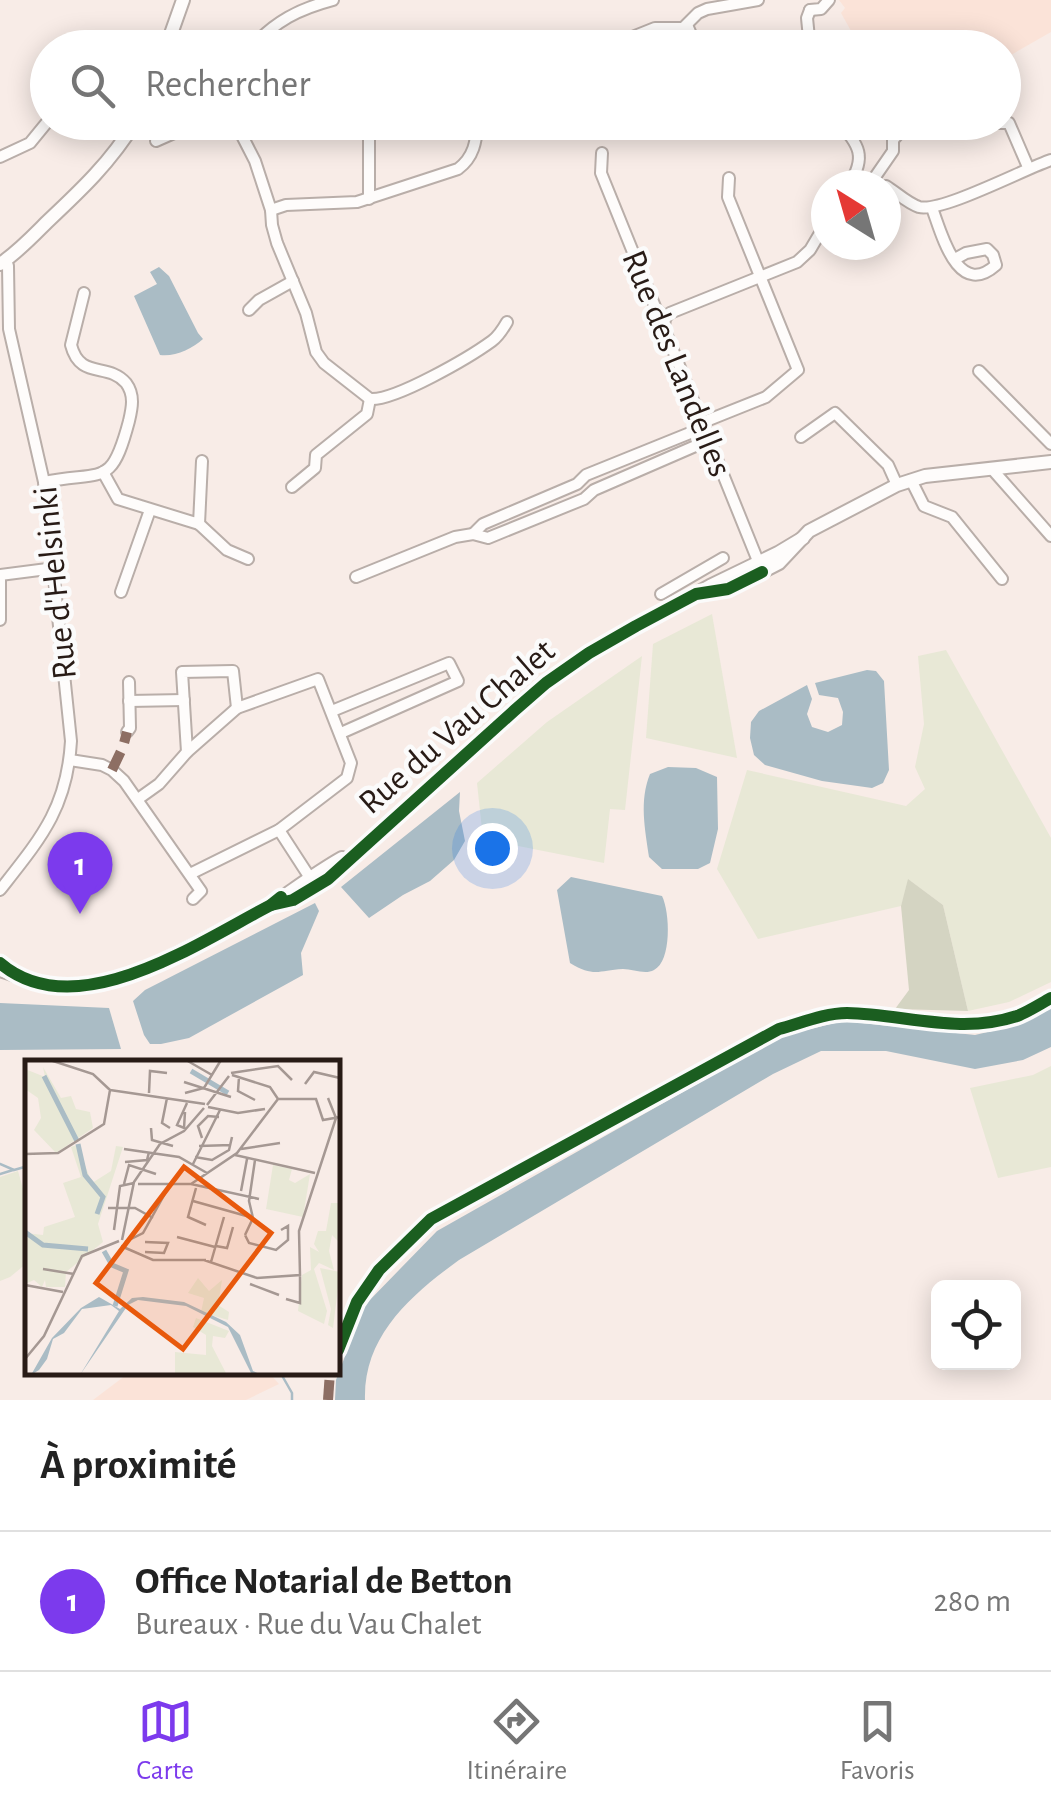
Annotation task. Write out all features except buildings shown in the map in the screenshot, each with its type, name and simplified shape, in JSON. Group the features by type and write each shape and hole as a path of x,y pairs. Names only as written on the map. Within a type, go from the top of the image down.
{"street":[{"path":"172,30 182,0"},
{"path":"268,30 287,16 333,0"},
{"path":"650,30 687,25 695,10 758,0"},
{"path":"808,30 806,6 820,9 829,0"},
{"path":"687,25 689,30"},
{"path":"0,157 32,140"},
{"path":"3,262 90,181 123,140"},
{"path":"244,140 255,161 277,243 306,313 319,357 370,398 388,397 432,376 496,338 507,322"},
{"path":"369,140 369,198"},
{"path":"271,210 286,205 346,204 458,169 468,162 474,140"},
{"path":"853,140 860,153 858,170"},
{"path":"880,170 893,151 892,140"},
{"path":"1016,140 1028,167"},
{"name":"Rue des Landelles","path":"602,153 601,173 656,308 664,318 664,328 760,567"},
{"path":"901,196 914,205 932,208 1051,160"},
{"path":"860,167 864,170"},
{"path":"473,534 483,524 577,484 586,475 704,428 766,397 798,370 728,197 730,178"},
{"path":"932,208 954,259"},
{"path":"664,318 670,312 797,262 811,246"},
{"name":"Rue d'Helsinki","path":"0,890 50,822 70,760 69,713 44,482 14,354 8,320 8,266 3,262"},
{"path":"249,310 292,282"},
{"path":"44,482 103,472 113,465 120,454 132,410 130,390 122,380 84,367 73,353 71,345 84,293"},
{"path":"0,359 14,354"},
{"path":"979,370 1051,444"},
{"path":"292,487 315,468 316,455 366,414 370,398"},
{"path":"802,437 835,412 886,462 897,485"},
{"path":"356,578 455,538 473,534 488,538 584,499 594,490 700,444 704,428"},
{"path":"198,524 202,461"},
{"name":"Rue du Vau Chalet","path":"4,969 63,986 94,986 172,957 270,905 292,900 313,882 328,879 546,683 589,653 696,594 728,589 760,567 779,563 821,524 897,485 925,476 1051,462"},
{"path":"992,468 1051,536"},
{"path":"103,472 118,499 198,524 227,550 248,559"},
{"path":"586,475 594,490"},
{"path":"912,480 924,506 952,517 1002,579"},
{"path":"120,592 150,510"},
{"path":"661,594 722,558"},
{"path":"0,620 0,578 55,568"},
{"path":"685,580 696,594"},
{"path":"332,711 449,662 458,681 341,734"},
{"path":"187,752 182,672 233,671 237,708"},
{"path":"138,798 159,784 187,752 237,708 318,679 351,763 346,778 279,830 190,874"},
{"path":"127,732 129,682"},
{"path":"130,701 184,700"},
{"path":"70,760 108,768 124,781 201,891 193,899"},
{"path":"279,830 313,882"}],"shaded area":[{"path":"839,0 1051,0 1051,32 1021,49 1021,30 850,30 841,13 845,8"},
{"path":"159,267 169,276 203,339 172,355 160,355 134,296 157,284 150,272"},
{"path":"876,671 884,681 889,770 883,783 872,788 822,781 765,765 754,755 751,722 759,711 807,685 812,699 807,714 812,727 828,732 842,725 843,712 838,698 819,695 815,683"},
{"path":"668,767 696,768 717,777 718,829 710,863 698,869 662,869 649,857 644,815 647,784 650,774"},
{"path":"460,792 465,841 454,860 430,881 369,918 341,887"},
{"path":"571,877 662,896 668,936 660,965 647,972 597,972 570,963 557,890"},
{"path":"315,903 319,911 301,953 303,975 189,1038 150,1044 133,1001 145,990"},
{"path":"0,1003 109,1008 121,1049 0,1050"},
{"path":"1051,1007 1051,1047 1023,1060 975,1069 886,1051 821,1051 773,1074 459,1260 393,1319 372,1356 365,1400 335,1400 336,1380 364,1306 437,1231 782,1036 843,1021 975,1035 1021,1024"},
{"path":"126,1375 271,1375 279,1384 246,1400 93,1400"}],"green space":[{"path":"712,614 737,758 646,738 653,644"},
{"path":"946,650 1051,838 1051,982 1009,1002 968,1011 943,905 909,880 901,906 758,939 717,869 747,770 906,806 925,789 915,767 924,724 918,656"},
{"path":"642,656 625,810 610,809 604,863 483,839 477,783 547,722"},
{"path":"908,879 943,905 968,1011 895,1009 909,990 901,906"},
{"path":"1051,1066 1051,1167 998,1178 970,1088 1033,1075"},
{"path":"18,1171 25,1196 25,1265 0,1281 0,1177"}],"waterway":[{"path":"0,1164 14,1170 25,1167"},
{"path":"0,1174 13,1170"},
{"path":"282,1375 292,1400"}],"marked path":[{"path":"112,770 127,732"},
{"path":"328,1400 330,1375"}],"cycle path":[{"path":"271,905 293,900 328,879 546,683 589,653 696,594 728,589 762,572"},
{"path":"0,963 31,981 64,987 100,983 174,957 281,897"},
{"path":"340,1345 357,1302 379,1270 431,1219 779,1029 847,1013 974,1024 1021,1014 1051,998"}],"place":[{"name":"Office Notarial de Betton","path":"80,914"}]}
